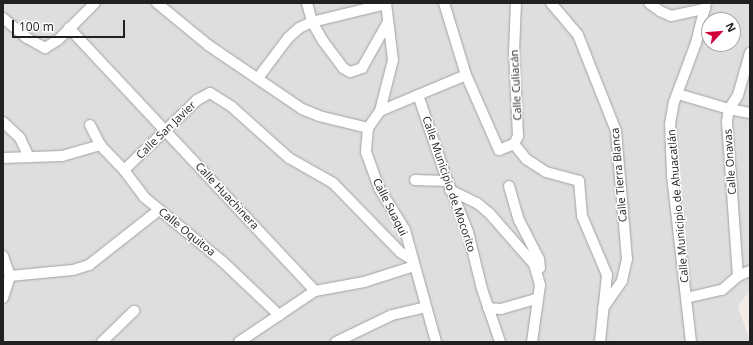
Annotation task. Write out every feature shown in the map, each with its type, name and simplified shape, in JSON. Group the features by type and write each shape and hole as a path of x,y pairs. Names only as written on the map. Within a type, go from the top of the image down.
{"street":[{"path":"3,18 27,38 45,48 51,46 95,3"},
{"path":"157,3 186,29 302,109 319,116 368,128 380,112 393,60 386,3 312,22 288,38 258,78"},
{"path":"307,3 312,22 343,68 350,72 362,68 388,22"},
{"path":"444,3 466,75 496,146 500,150 514,144 526,159 546,172 580,180 582,216 606,271 600,342"},
{"name":"Calle Culiacán","path":"514,144 518,136 514,52 516,3"},
{"name":"Calle Tierra Blanca","path":"551,3 578,35 616,131 628,259 622,281 604,308"},
{"path":"649,3 660,11 672,16 705,6"},
{"name":"Calle Municipio de Ahuacatlán","path":"692,342 686,298 670,132 670,118 694,49 705,6"},
{"name":"Calle Huachinera","path":"68,28 165,129 316,291"},
{"name":"Calle Onavas","path":"738,276 728,154 729,109 738,95 750,53"},
{"path":"380,112 466,75"},
{"name":"Calle San Javier","path":"124,170 165,129 197,100 210,93 232,106 289,158 333,183 412,263"},
{"path":"678,94 729,109 750,112"},
{"name":"Calle Municipio de Mocorito","path":"418,95 449,185 468,232 488,308 500,342"},
{"path":"3,122 20,138 29,157"},
{"name":"Calle Oquitoa","path":"90,125 100,145 124,170 144,197 222,261 278,315"},
{"name":"Calle Suaqui","path":"368,128 366,152 379,188 405,230 412,263 436,342"},
{"path":"3,158 62,156 100,145"},
{"path":"415,180 449,185 477,203 490,214 526,253 539,274"},
{"path":"509,186 519,220 539,259 538,299 532,342"},
{"path":"10,276 73,270 89,265 159,210"},
{"path":"3,256 10,276 3,298"},
{"path":"239,342 316,291 364,282 412,263"},
{"path":"686,298 722,290 738,276 750,271"},
{"path":"488,308 501,309 538,299"},
{"path":"336,342 392,316 426,307"},
{"path":"102,342 134,311"}],"shaded area":[{"path":"3,3 750,3 750,290 738,306 750,342 3,342"}]}
